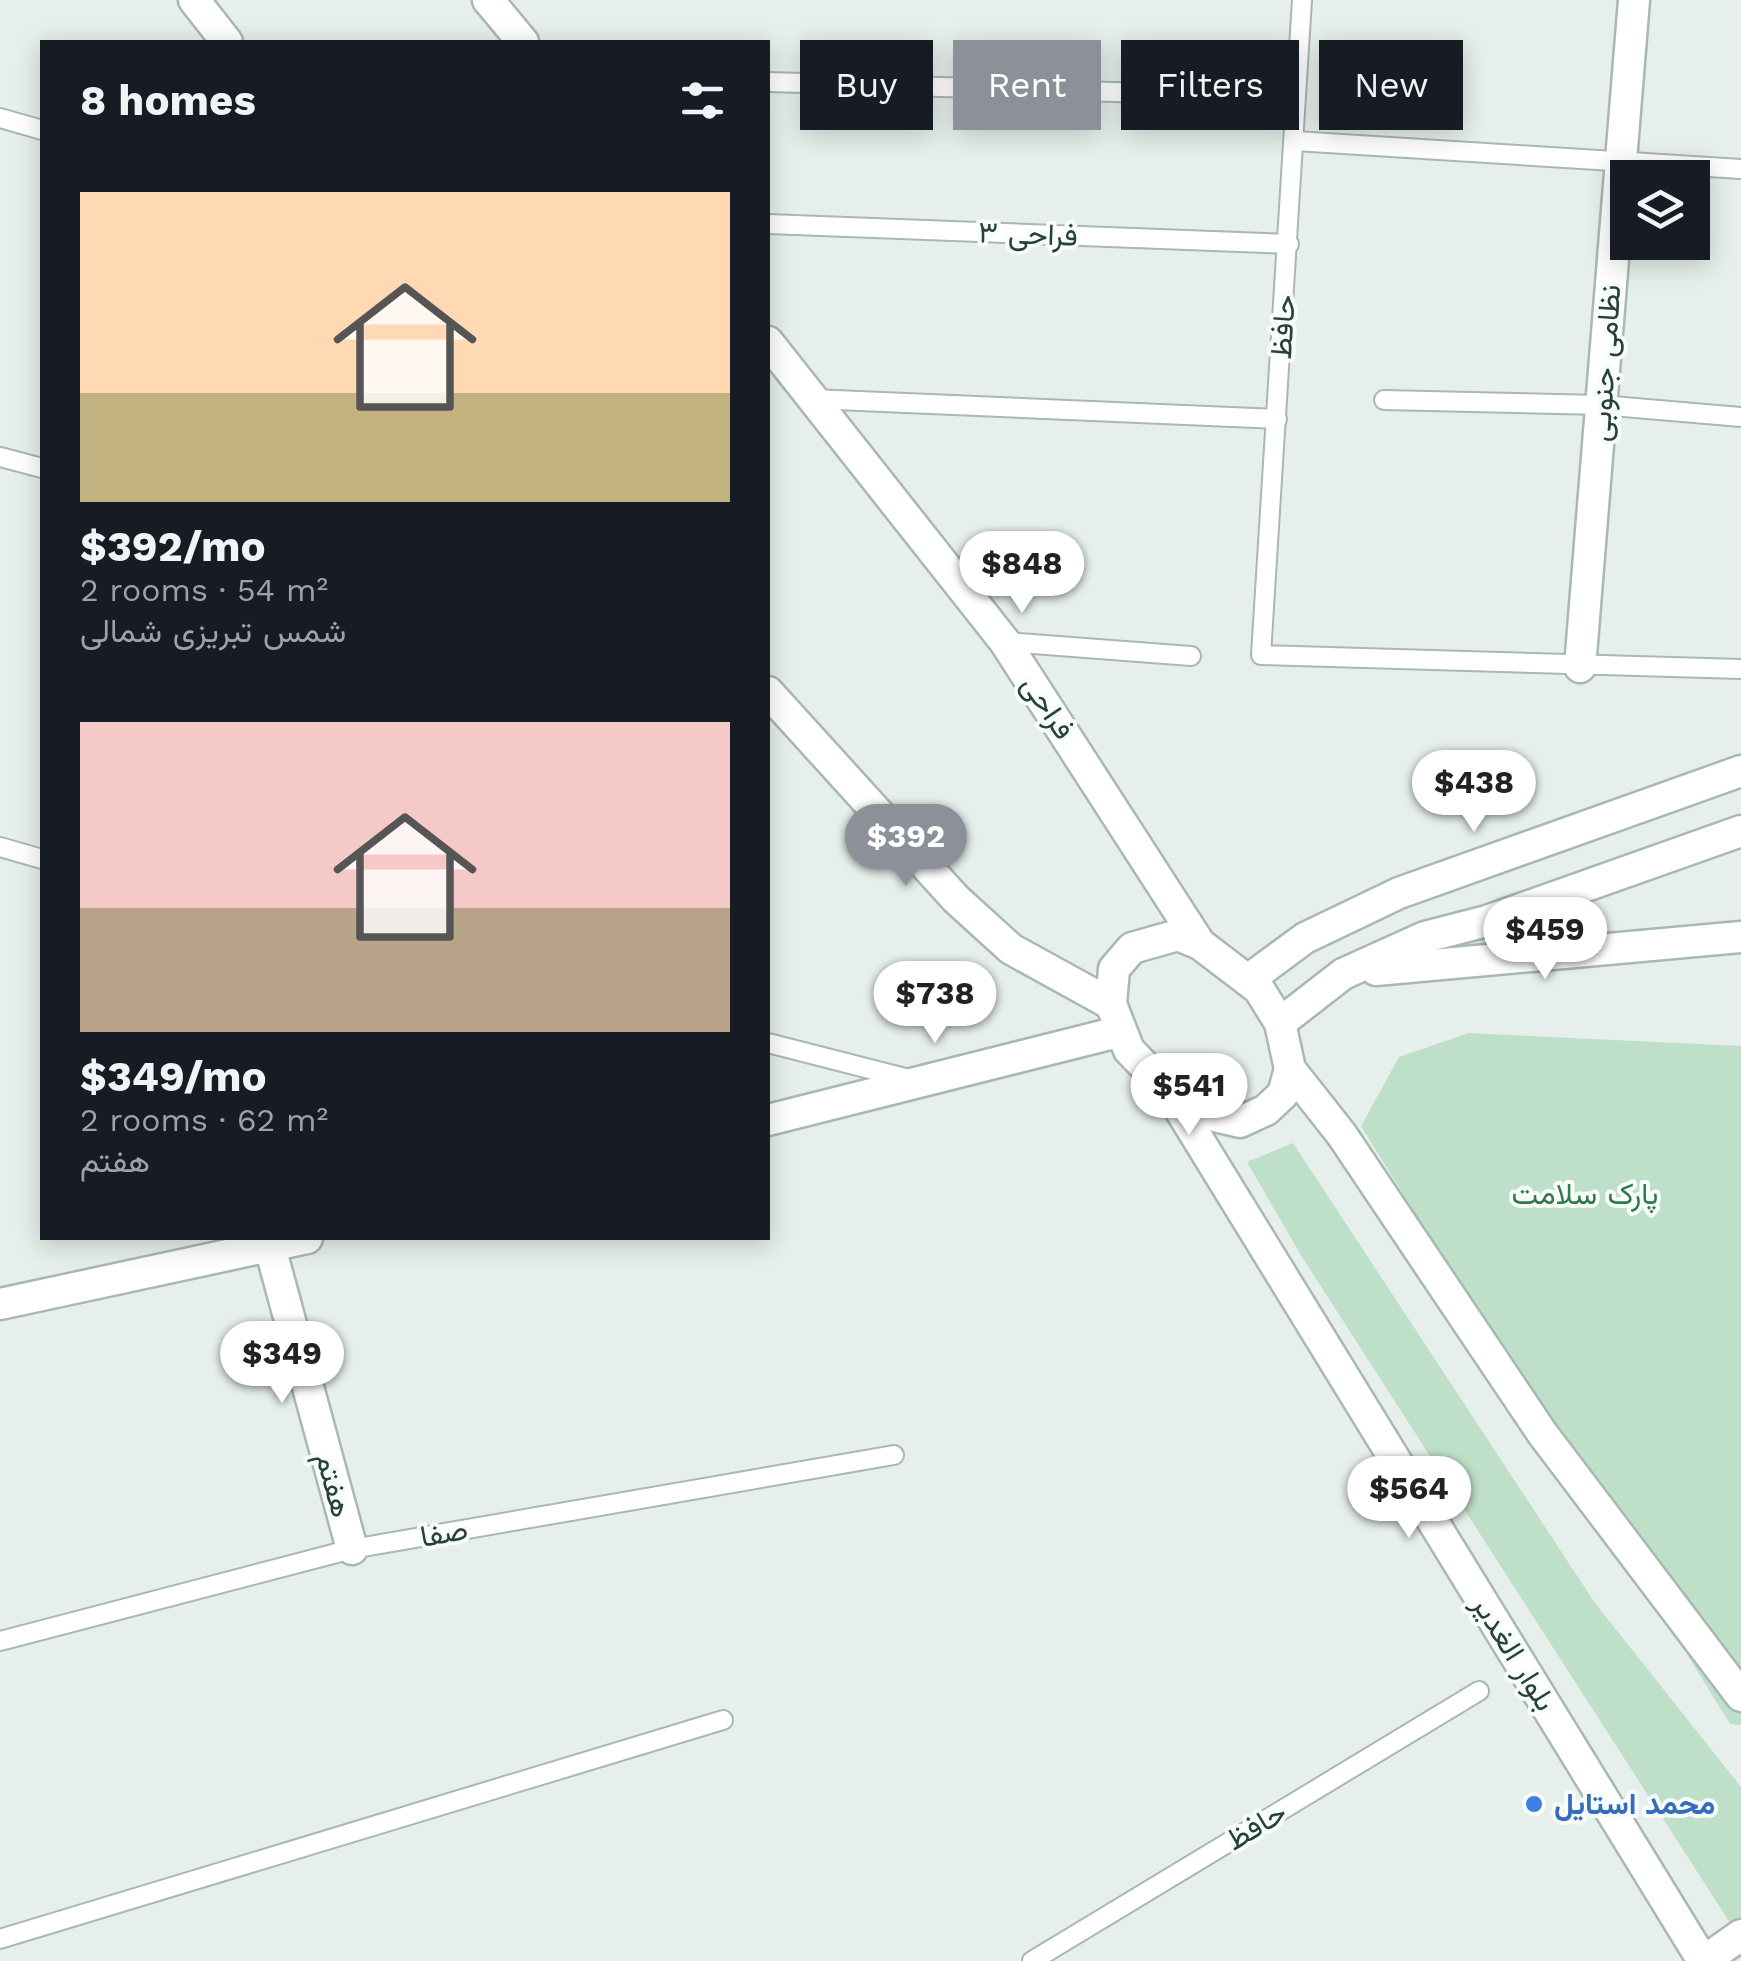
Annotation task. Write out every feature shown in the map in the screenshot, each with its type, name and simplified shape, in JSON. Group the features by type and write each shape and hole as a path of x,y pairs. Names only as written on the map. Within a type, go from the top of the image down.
{"street":[{"path":"194,0 225,40"},
{"path":"488,0 522,40"},
{"name":"نظامی جنوبی","path":"1580,667 1634,0"},
{"name":"فراحی","path":"770,345 1005,642 1200,944"},
{"path":"770,694 828,762 984,924 1011,949 1115,1018"},
{"path":"1248,980 1305,938 1399,893 1741,771"},
{"path":"1280,1022 1343,974 1425,937 1487,921 1741,831"},
{"path":"1290,1069 1283,1094 1266,1110 1240,1122 1210,1116 1166,1089 1129,1050 1115,1018 1114,969 1132,948 1178,935 1200,944 1248,980 1280,1022 1290,1069 1342,1135 1542,1434 1741,1696"},
{"path":"1343,974 1741,937"},
{"path":"770,1119 919,1082 1115,1018"},
{"name":"بلوار الغدیر","path":"1166,1089 1704,1961"},
{"path":"0,1304 300,1240"},
{"name":"هفتم","path":"270,1247 352,1550"},
{"path":"1704,1961 1741,1935"}],"lane":[{"name":"حافظ","path":"1302,0 1261,655 1580,667"},
{"path":"770,82 1121,92"},
{"path":"0,118 40,129"},
{"path":"1296,140 1741,169"},
{"name":"فراحی ۳","path":"770,224 1289,244"},
{"path":"812,398 1276,419"},
{"path":"1384,400 1602,404 1741,417"},
{"path":"0,457 40,467"},
{"path":"1005,642 1191,656"},
{"path":"1580,667 1741,669"},
{"path":"0,847 40,858"},
{"path":"770,1045 919,1082"},
{"name":"صفا","path":"0,1641 352,1550 894,1455"},
{"name":"حافظ","path":"1032,1961 1479,1691"},
{"path":"0,1940 722,1720"}],"green space":[{"name":"پارک سلامت","path":"1469,1033 1741,1046 1741,1725 1730,1724 1361,1126 1399,1057"},
{"path":"1293,1143 1595,1603 1741,1787 1741,1940 1302,1257 1247,1162"}],"place":[{"name":"محمد استایل","path":"1534,1804"}]}
